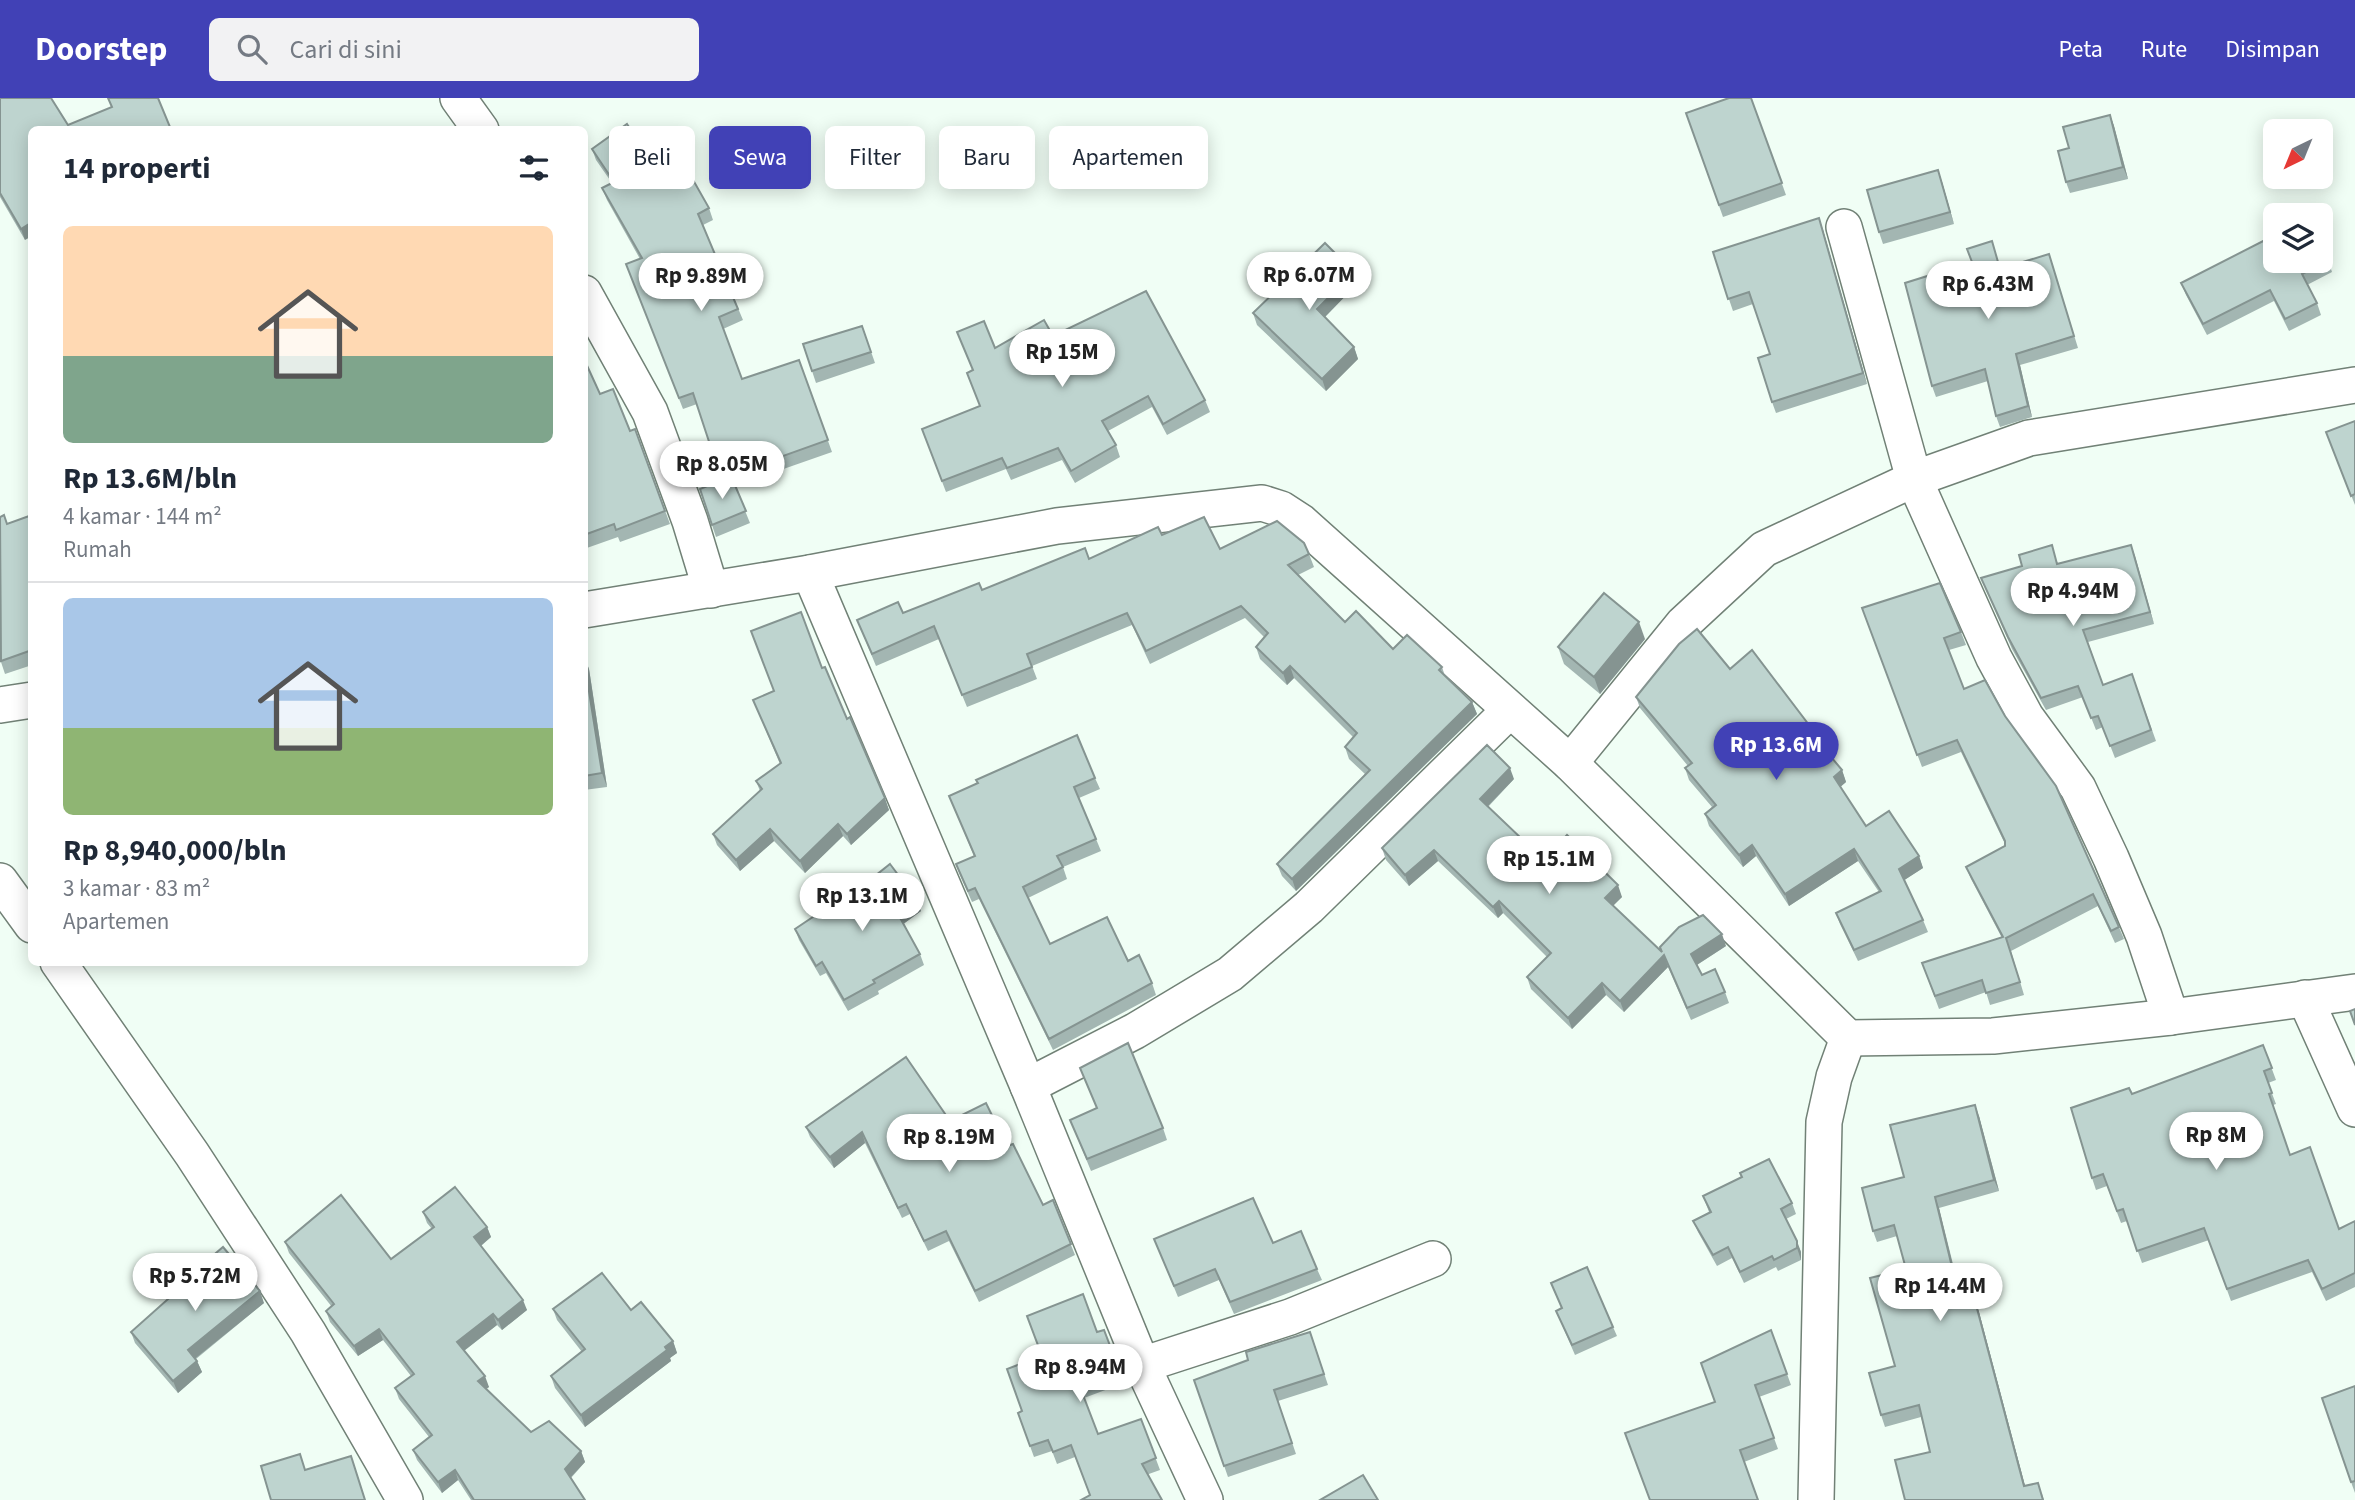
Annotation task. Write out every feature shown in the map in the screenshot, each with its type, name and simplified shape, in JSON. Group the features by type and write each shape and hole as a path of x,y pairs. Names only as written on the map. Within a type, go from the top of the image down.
{"street":[{"path":"458,98 478,126"},
{"path":"1844,227 1914,479 1994,658 2026,718 2078,788 2112,859 2144,936 2171,1017"},
{"path":"588,300 650,412 690,521 711,590"},
{"path":"1570,763 1684,624 1764,549 1914,479 2029,438 2355,384"},
{"path":"588,609 810,573 1056,526 1262,503 1282,509 1301,522 1570,763 1848,1038 1993,1036 2171,1017 2355,992"},
{"path":"810,573 1028,1086 1142,1366 1205,1500"},
{"path":"0,705 28,701"},
{"path":"1028,1086 1135,1031 1230,974 1309,907 1510,710"},
{"path":"0,881 28,920"},
{"path":"61,966 192,1154 300,1321 405,1500"},
{"path":"2305,998 2355,1110"},
{"path":"1816,1500 1824,1122 1833,1077 1848,1038"},
{"path":"1142,1366 1290,1317 1433,1259"}],"building":[{"path":"0,98 51,98 68,125 112,107 108,98 158,98 170,126 28,126 28,225 21,229 0,193"},
{"path":"1729,98 1751,98 1782,183 1719,205 1686,113"},
{"path":"2110,115 2123,167 2066,182 2058,151 2069,148 2063,127"},
{"path":"609,137 609,174 592,149"},
{"path":"1938,170 1950,212 1879,232 1867,190"},
{"path":"695,183 709,208 698,214 738,309 719,317 742,379 799,360 828,440 721,478 693,393 679,398 626,264 642,258 602,188 609,184 609,189 695,189"},
{"path":"1819,218 1863,373 1772,402 1758,358 1770,354 1749,292 1728,299 1713,252"},
{"path":"1992,241 2000,269 2049,254 2074,336 2016,354 2028,406 1996,416 1985,369 1932,386 1905,283 1972,262 1967,249"},
{"path":"2263,241 2263,273 2304,273 2302,274 2317,303 2285,319 2270,290 2203,324 2181,283"},
{"path":"1325,243 1354,272 1317,309 1354,347 1322,379 1253,313"},
{"path":"1146,291 1205,400 1163,424 1148,396 1102,421 1116,445 1071,471 1058,448 1007,468 1002,458 942,481 922,429 980,406 967,373 973,370 957,332 984,321 995,348 1044,320 1053,336"},
{"path":"862,326 871,352 812,371 803,344"},
{"path":"588,368 600,394 613,389 630,431 635,429 665,511 616,530 614,524 588,534"},
{"path":"2355,421 2355,494 2351,496 2326,432"},
{"path":"731,476 746,511 712,525 700,489"},
{"path":"4,515 7,524 28,516 28,651 1,661 0,517"},
{"path":"1204,517 1220,549 1277,521 1304,543 1309,554 1288,565 1345,622 1356,611 1393,649 1407,635 1442,667 1439,670 1472,702 1292,879 1277,864 1370,770 1345,747 1357,733 1290,666 1283,673 1256,647 1268,633 1241,606 1146,651 1127,613 1027,654 1032,667 962,695 934,626 872,654 857,620 898,602 903,613 979,583 982,590 1085,548 1089,559 1158,527 1162,535"},
{"path":"2052,545 2057,564 2131,545 2150,612 2083,630 2103,685 2132,674 2151,730 2110,746 2098,716 2091,718 2078,686 2041,698 2008,637 1981,578 2022,566 2019,555"},
{"path":"1940,583 1961,632 1944,638 1964,689 1985,680 2005,716 2056,786 2119,927 2111,931 2093,894 2006,938 2020,982 1986,993 1982,980 1935,996 1922,963 2003,937 1966,867 2005,846 2005,841 1957,740 1917,755 1862,608"},
{"path":"1604,593 1639,622 1594,677 1558,647"},
{"path":"801,612 822,668 825,667 847,719 850,717 885,798 847,834 838,824 800,861 770,829 736,860 713,834 762,789 756,781 781,763 753,700 774,691 751,631"},
{"path":"1697,629 1730,669 1752,650 1809,725 1806,727 1842,770 1834,777 1866,826 1889,811 1919,856 1899,869 1923,920 1854,950 1836,913 1881,891 1854,849 1785,894 1752,845 1739,855 1705,814 1716,805 1685,768 1692,763 1636,697 1679,644"},
{"path":"588,685 602,773 588,775"},
{"path":"1077,735 1095,778 1074,787 1096,839 1057,856 1063,867 1023,887 1050,944 1107,917 1128,961 1139,955 1152,983 1049,1039 975,888 968,891 956,864 975,856 949,796 978,783 976,780"},
{"path":"1487,745 1510,768 1480,799 1544,860 1567,835 1618,885 1605,898 1662,952 1660,947 1679,927 1703,915 1722,934 1691,954 1702,975 1715,969 1725,992 1687,1008 1664,955 1620,1001 1602,983 1568,1018 1527,977 1551,953 1499,901 1493,907 1434,850 1405,875 1382,848"},
{"path":"890,864 917,900 898,914 920,954 844,1000 822,962 816,966 795,929 844,896 840,891 862,877 866,883"},
{"path":"2355,1009 2355,1025 2350,1011"},
{"path":"1128,1043 1163,1128 1087,1159 1070,1120 1097,1108 1080,1068"},
{"path":"2263,1045 2272,1068 2264,1071 2272,1093 2269,1094 2290,1155 2310,1147 2339,1229 2355,1221 2355,1273 2322,1289 2308,1260 2227,1289 2204,1228 2137,1251 2123,1209 2117,1211 2103,1174 2092,1178 2071,1108 2129,1088 2132,1094"},
{"path":"906,1057 950,1121 986,1103 1007,1146 1013,1144 1043,1205 1053,1200 1071,1244 975,1291 946,1231 924,1241 906,1204 898,1208 862,1132 830,1157 806,1127"},
{"path":"1975,1105 1994,1180 1935,1197 1961,1304 1975,1301 2024,1486 2038,1483 2043,1500 1905,1500 1895,1460 1930,1452 1919,1405 1881,1415 1869,1373 1895,1366 1870,1278 1906,1269 1894,1225 1873,1231 1862,1188 1904,1177 1890,1125"},
{"path":"1769,1159 1792,1203 1781,1209 1797,1241 1797,1248 1774,1260 1772,1256 1740,1272 1728,1247 1713,1255 1693,1221 1711,1212 1703,1196 1742,1177 1740,1173"},
{"path":"455,1187 487,1227 474,1237 523,1300 498,1320 493,1314 457,1342 485,1376 478,1381 531,1432 549,1421 581,1451 565,1469 585,1500 474,1500 455,1470 438,1482 413,1450 432,1435 395,1388 414,1374 379,1329 354,1346 326,1311 334,1304 285,1242 341,1195 391,1259 434,1227 423,1212"},
{"path":"1253,1198 1273,1243 1301,1231 1317,1269 1230,1302 1215,1269 1174,1286 1154,1239"},
{"path":"223,1247 260,1291 188,1350 197,1361 173,1381 131,1332"},
{"path":"1587,1267 1613,1327 1572,1345 1556,1311 1562,1308 1551,1283"},
{"path":"602,1273 631,1310 641,1302 673,1341 665,1347 667,1350 581,1415 551,1376 585,1349 553,1309"},
{"path":"1083,1294 1097,1332 1104,1330 1120,1372 1080,1387 1098,1434 1141,1419 1156,1458 1142,1464 1162,1500 1081,1500 1090,1495 1071,1445 1053,1452 1048,1440 1030,1446 1018,1413 1022,1411 1007,1369 1042,1356 1027,1316"},
{"path":"1771,1330 1787,1374 1755,1385 1774,1438 1740,1450 1758,1500 1650,1500 1625,1433 1715,1402 1701,1363"},
{"path":"1310,1332 1324,1374 1274,1390 1292,1443 1224,1466 1194,1380 1248,1360 1246,1352"},
{"path":"2355,1386 2355,1481 2351,1482 2322,1398"},
{"path":"300,1454 305,1470 351,1456 365,1500 271,1500 261,1466"},
{"path":"1363,1475 1378,1500 1320,1500"}]}
